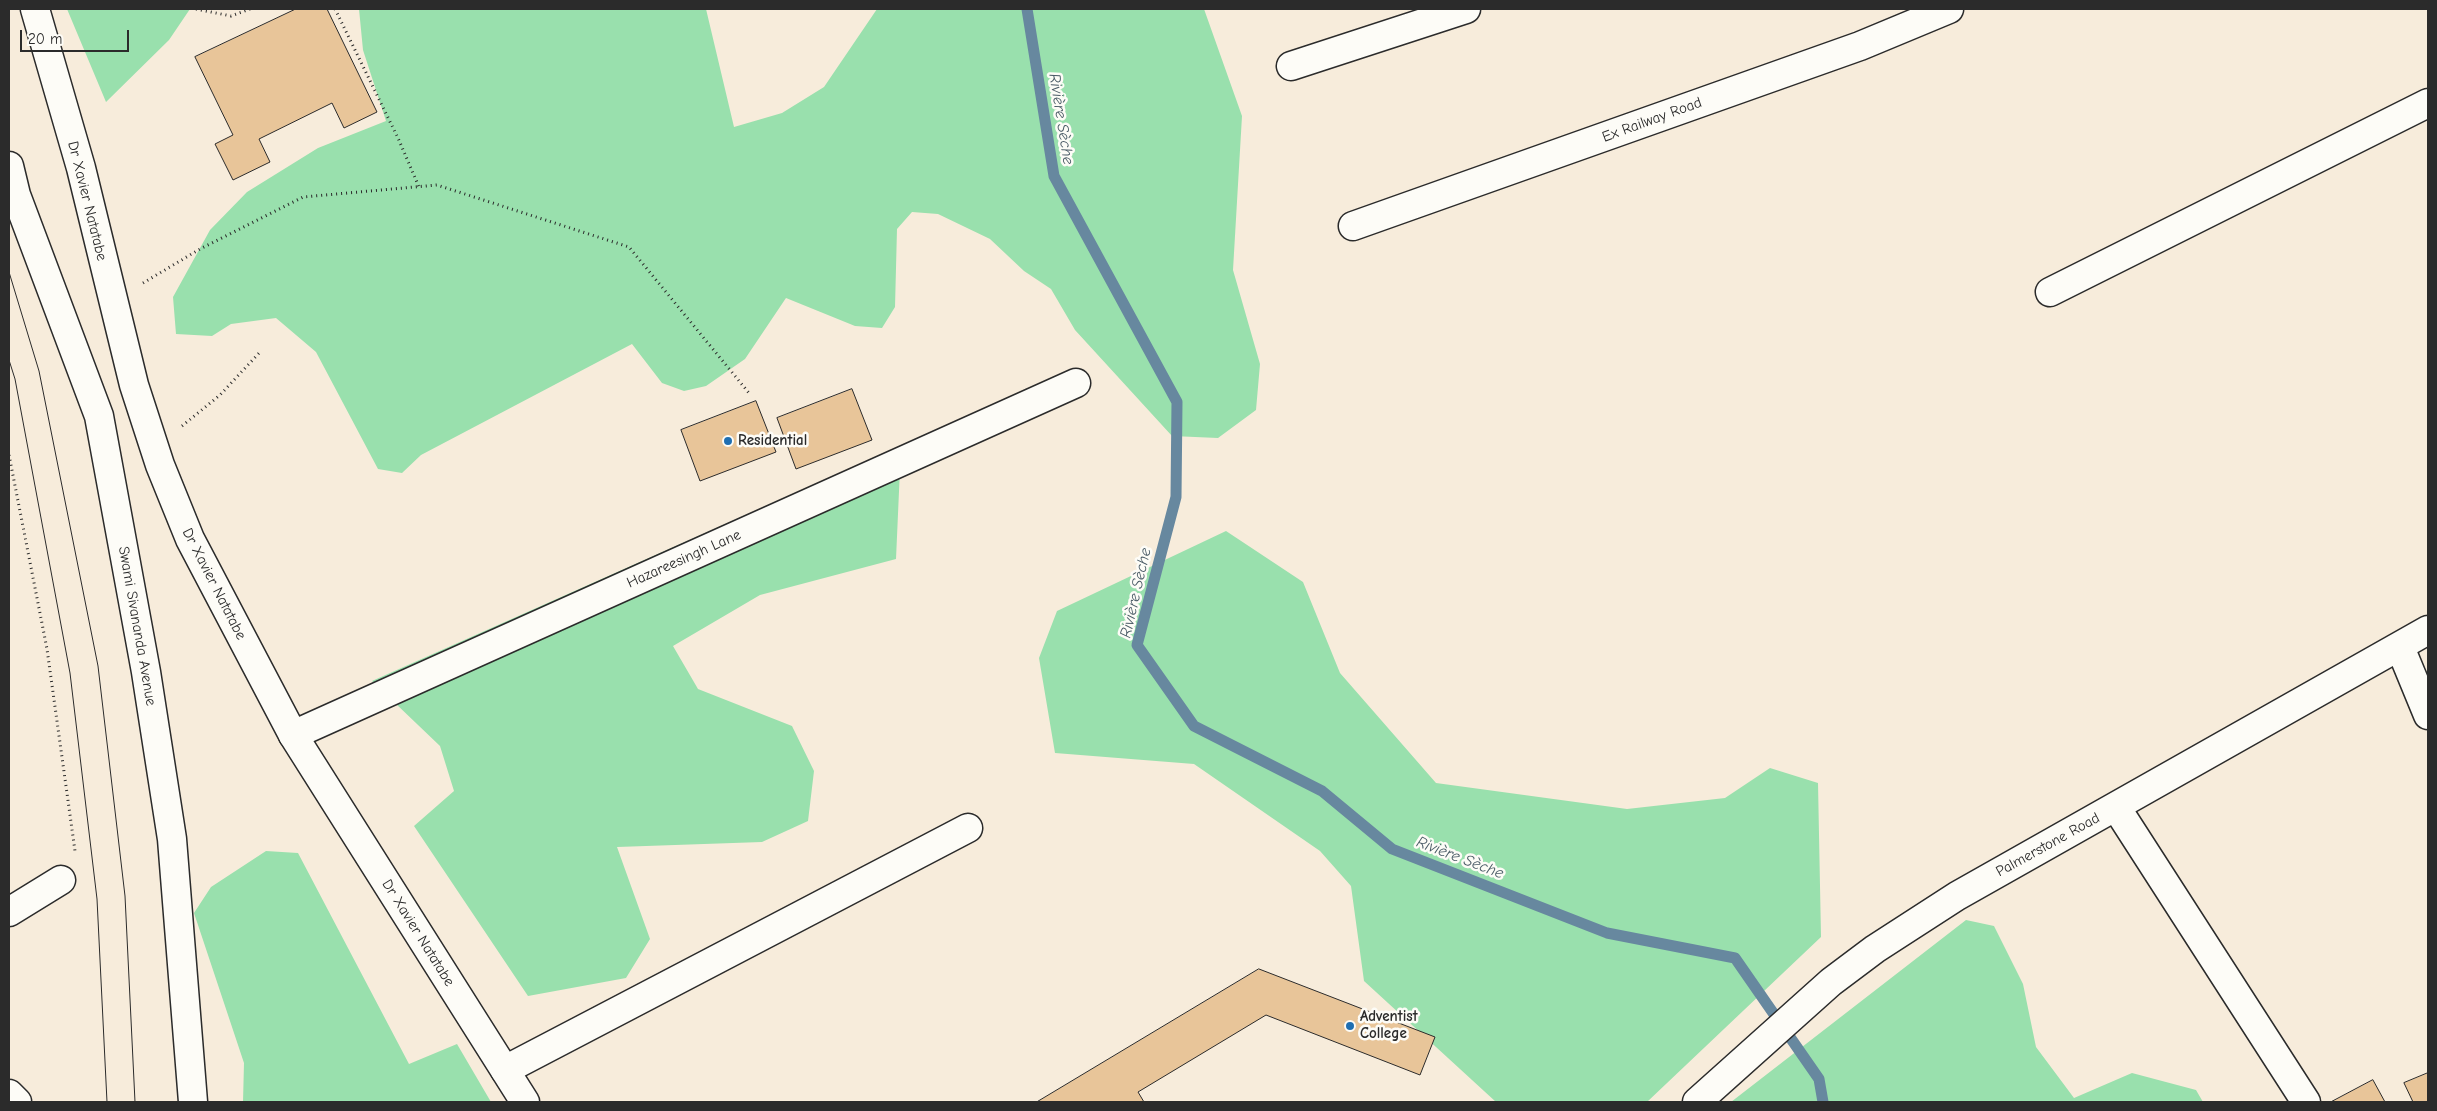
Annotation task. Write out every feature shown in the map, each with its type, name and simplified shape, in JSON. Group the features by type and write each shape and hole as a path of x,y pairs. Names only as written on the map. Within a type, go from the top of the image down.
{"street":[{"name":"Dr Xavier Natatabe","path":"35,9 81,168 134,385 155,449 190,539 293,735 525,1102"},
{"path":"1291,66 1466,9"},
{"name":"Ex Railway Road","path":"1353,226 1860,46 1942,10"},
{"path":"2050,292 2428,103"},
{"name":"Swami Sivananda Avenue","path":"9,166 16,195 99,416 146,672 172,839 193,1102"},
{"name":"Hazareesingh Lane","path":"293,735 1076,383"},
{"name":"Palmerstone Road","path":"1697,1102 1831,982 1875,949 1957,896 2428,630"},
{"path":"2400,646 2428,715"},
{"path":"2116,807 2306,1102"},
{"path":"505,1070 968,828"},
{"path":"9,912 60,880"},
{"path":"9,1094 17,1102"}],"path":[{"path":"196,9 231,16 250,9"},
{"path":"335,9 398,138 419,187"},
{"path":"113,302 200,248 303,197 437,185 628,247 749,393"},
{"path":"155,449 220,395 261,351"},
{"path":"9,455 47,650 76,854 78,877 60,880"}],"green space":[{"path":"67,9 190,9 169,40 106,102"},
{"path":"359,9 706,9 734,127 782,113 824,87 877,9 1204,9 1242,116 1233,270 1260,364 1256,410 1218,438 1172,436 1075,330 1051,289 1024,271 990,239 938,214 912,212 897,229 895,307 882,328 855,326 786,298 745,359 706,386 684,391 662,383 632,344 421,455 402,473 378,469 316,352 276,318 231,324 212,336 176,334 173,297 210,230 247,192 318,148 386,121 363,50"},
{"path":"901,446 896,559 760,595 673,646 698,689 792,726 814,771 808,821 762,842 617,847 650,939 626,978 528,996 414,826 454,791 440,746 372,681"},
{"path":"1226,531 1303,582 1340,673 1436,783 1627,809 1725,798 1770,768 1818,783 1821,937 1647,1102 1496,1102 1364,981 1351,886 1320,851 1194,764 1055,753 1039,658 1057,611"},
{"path":"266,851 298,853 409,1064 457,1044 491,1102 243,1102 244,1063 194,913 211,887"},
{"path":"1966,920 1994,926 2023,984 2036,1047 2074,1098 2132,1073 2196,1090 2203,1102 1731,1102"}],"building":[{"path":"296,9 327,9 377,112 344,128 332,103 259,139 270,162 233,180 215,144 233,135 195,57"},
{"name":"Residential","path":"852,389 872,440 796,469 777,418"},
{"name":"Residential","path":"756,401 776,452 700,481 681,430"},
{"name":"Adventist College","path":"1259,969 1435,1037 1420,1075 1266,1015 1138,1092 1144,1102 1037,1102"},
{"path":"2428,1073 2428,1102 2413,1102 2404,1083"},
{"path":"2373,1080 2385,1102 2331,1102"}],"waterway":[{"name":"Rivière Sèche","path":"1027,9 1054,176 1177,402 1176,497 1137,645 1194,726 1322,791 1392,849 1607,933 1735,958 1819,1079 1823,1102"}],"tram line":[{"path":"9,272 39,371 98,666 125,896 135,1102"},
{"path":"9,360 15,379 70,673 97,899 107,1102"}],"place":[{"name":"Residential","path":"728,441"},
{"name":"Adventist College","path":"1350,1026"}]}
